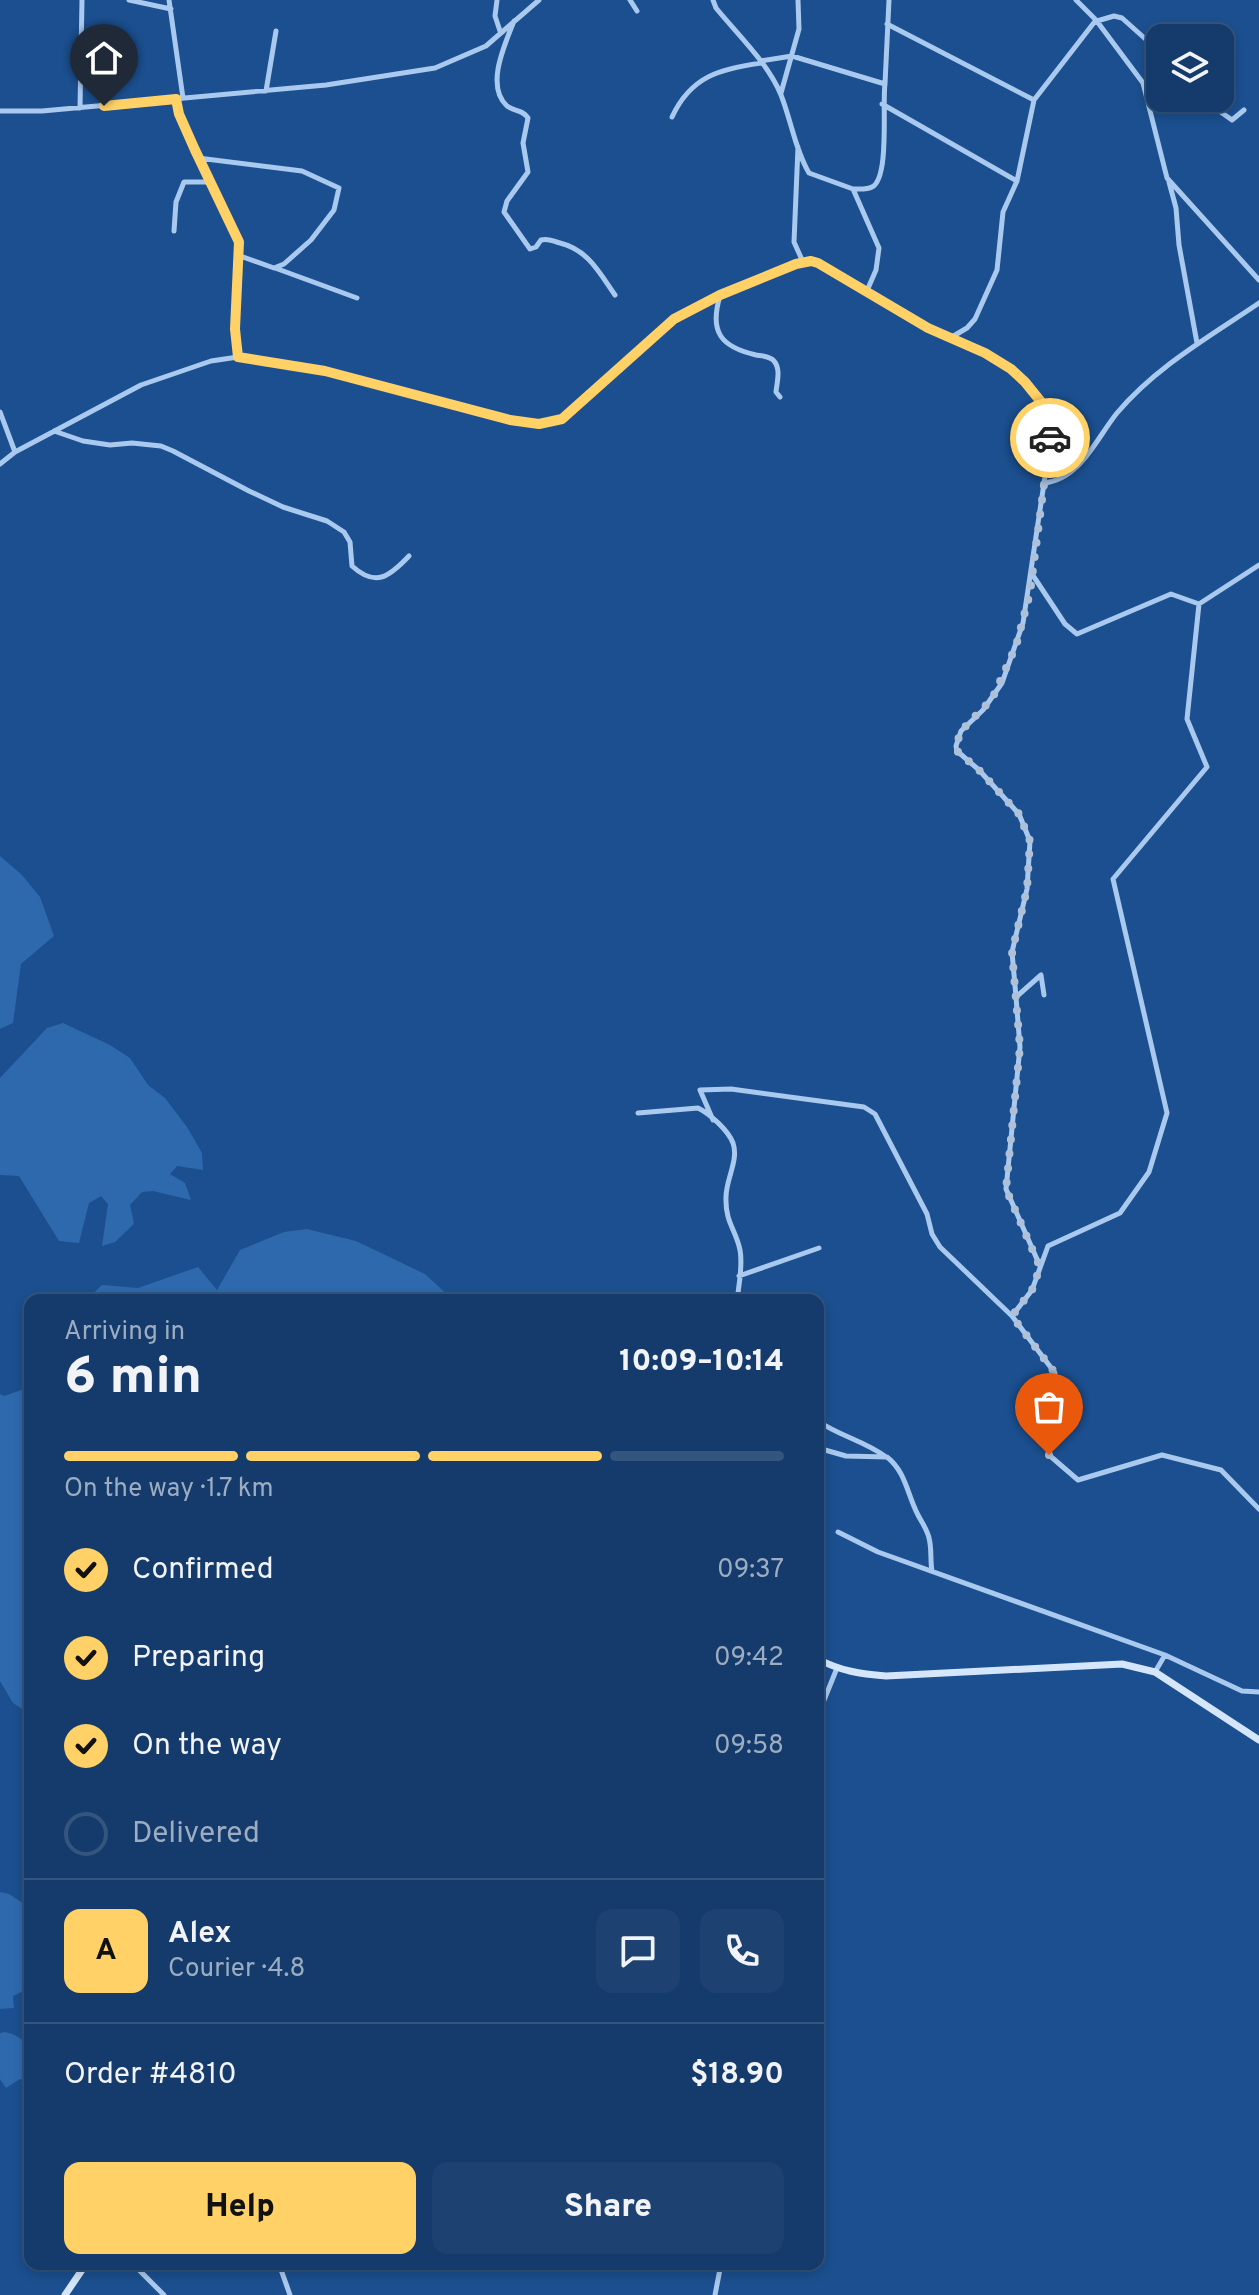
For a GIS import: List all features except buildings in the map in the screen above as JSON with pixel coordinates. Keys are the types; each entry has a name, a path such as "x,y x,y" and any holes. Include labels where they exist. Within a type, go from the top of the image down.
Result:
{"main road":[{"path":"824,1662 859,1674 886,1676 1122,1664 1155,1672 1259,1740"},
{"path":"65,2295 82,2270"}],"street":[{"path":"80,108 82,0"},
{"path":"129,0 171,9"},
{"path":"169,0 179,114 239,242 235,329 238,357"},
{"path":"497,0 495,16 500,31"},
{"path":"0,111 80,108 266,91 435,68 486,46 539,0"},
{"path":"630,0 637,11"},
{"path":"713,0 781,94 809,173 853,189 869,189 877,182 884,145 882,104 889,0"},
{"path":"781,94 799,29 798,0"},
{"path":"1076,0 1097,20 1143,83 1176,208 1179,245 1197,343"},
{"path":"950,338 975,319 997,270 1003,212 1017,181 1034,100 1097,20 1114,16 1122,18 1146,39"},
{"path":"514,20 502,54 497,84 499,95 506,105 523,112 528,118 523,143 528,172 505,204 504,212 530,249 548,238 579,249 615,295"},
{"path":"887,24 1034,100"},
{"path":"266,91 276,31"},
{"path":"672,117 678,104 703,78 727,68 792,56 885,84"},
{"path":"882,104 1017,181"},
{"path":"1221,112 1232,120 1244,110"},
{"path":"798,146 794,242 803,262"},
{"path":"198,158 302,171 338,187 336,205 324,224 291,259 274,268"},
{"path":"1167,178 1259,280"},
{"path":"174,231 176,202 184,182 209,182"},
{"path":"853,189 879,248 876,270 866,293"},
{"path":"240,256 357,298"},
{"path":"0,464 15,452 141,385 211,361 238,357 325,371 510,420 539,424 562,419 674,319 720,295 803,262 818,263 866,293 999,361 1025,382 1042,402 1048,415 1050,441 1023,623 1002,683 992,699 961,731 956,746 957,751 1019,814 1030,841 1027,889 1012,952 1020,1047 1006,1189 1040,1267"},
{"path":"720,295 714,321 718,335 726,343 776,362 776,392 780,397"},
{"path":"1043,483 1058,480 1079,466 1121,409 1170,361 1259,303"},
{"path":"0,412 15,452"},
{"path":"53,431 83,441 110,445 132,443 161,446 283,507 327,521 344,532 350,542 352,566 363,576 375,579 391,574 409,556"},
{"path":"1199,604 1259,565"},
{"path":"1032,574 1065,624 1077,634 1171,594 1199,604"},
{"path":"1012,1316 1032,1290 1048,1246 1120,1213 1149,1172 1167,1113 1113,879 1207,767 1187,719 1199,604"},
{"path":"1016,997 1041,975 1044,995"},
{"path":"713,1120 700,1090 731,1089 864,1107 875,1114 927,1214 932,1234 940,1247 1012,1316 1055,1373 1049,1455 1078,1480 1162,1455 1221,1470 1259,1509"},
{"path":"638,1113 691,1107 704,1111 731,1138 735,1153 728,1177 725,1207 727,1220 741,1251 738,1294"},
{"path":"739,1276 819,1248"},
{"path":"824,1425 864,1442 887,1457 904,1477 916,1513 931,1543 932,1571"},
{"path":"824,1450 846,1456 887,1457"},
{"path":"838,1532 878,1552 1165,1655 1242,1691 1259,1692"},
{"path":"1155,1672 1165,1655"},
{"path":"824,1700 837,1668"},
{"path":"139,2270 164,2295"},
{"path":"281,2270 290,2295"},
{"path":"715,2295 720,2270"}],"shaded area":[{"path":"0,856 22,875 40,897 54,936 21,964 13,1023 0,1029"},
{"path":"63,1023 130,1058 148,1085 165,1098 187,1127 202,1153 203,1170 177,1166 170,1174 185,1183 191,1200 153,1191 142,1192 130,1205 134,1224 115,1242 102,1246 108,1204 101,1196 89,1203 79,1243 59,1241 19,1176 0,1175 0,1078 47,1028"},
{"path":"307,1229 356,1241 425,1274 447,1294 92,1294 102,1285 138,1288 198,1267 217,1290 240,1250 284,1232"},
{"path":"24,1389 24,1710 13,1703 0,1681 0,1394 4,1396"},
{"path":"0,1892 24,1904 24,1991 13,1996 14,2008 0,2009"},
{"path":"0,2033 14,2035 24,2042 24,2080 6,2088 0,2079"}],"way so far":[{"path":"1049,1455 1055,1373 1012,1316 1032,1290 1040,1267 1006,1189 1020,1047 1012,952 1027,889 1030,841 1019,814 957,751 956,746 961,731 983,710 1002,683 1016,646 1030,593 1050,438"}],"route":[{"path":"104,106 176,99 179,114 240,246 235,329 238,357 325,371 510,420 539,424 553,422 570,413 598,384 674,319 720,295 796,264 811,261 928,328 985,353 1011,369 1046,408 1050,438"}]}
